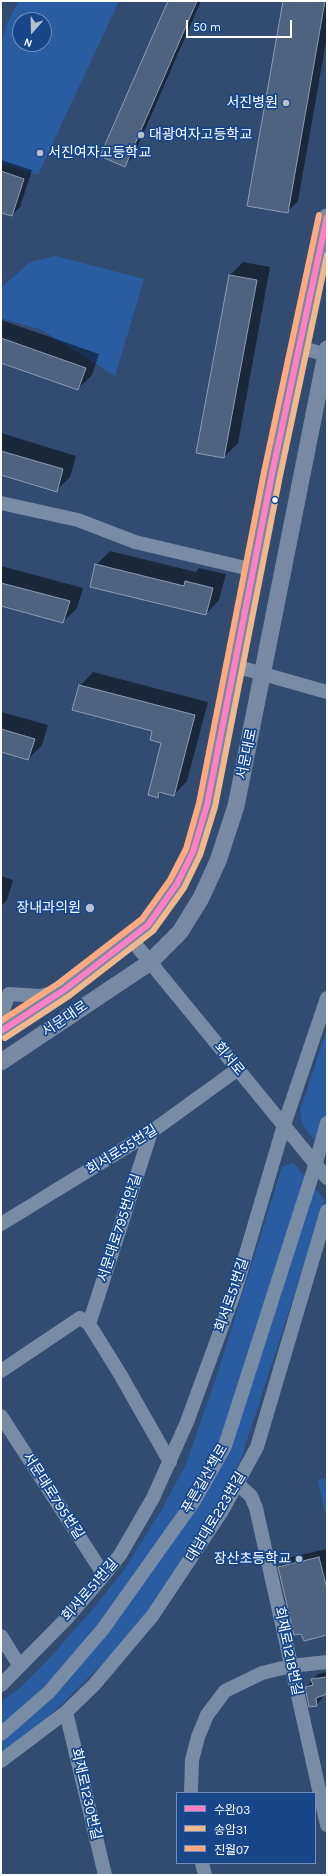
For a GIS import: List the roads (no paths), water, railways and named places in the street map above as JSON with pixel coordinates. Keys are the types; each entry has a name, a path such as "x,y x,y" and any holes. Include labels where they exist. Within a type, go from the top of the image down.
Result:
{"main road":[{"name":"서문대로","path":"1,1031 64,990 132,939 148,925 176,884 193,852 207,805 272,474 327,217"},
{"name":"서문대로","path":"1,1062 149,963 180,932 192,915 218,861 236,806 327,353"}],"street":[{"path":"299,347 327,353"},
{"path":"1,503 78,520 135,542 254,570"},
{"path":"235,666 327,692"},
{"name":"회서로","path":"132,939 149,963 284,1125 315,1166 327,1178"},
{"path":"1,1015 9,994 40,996 64,990"},
{"name":"회서로51번길","path":"1,1685 67,1618 120,1555 143,1518 170,1462 187,1422 234,1291 284,1125 327,998"},
{"name":"회서로55번길","path":"1,1224 151,1132 238,1069"},
{"name":"푸른길산책로","path":"1,1734 50,1692 103,1629 170,1536 206,1482 225,1446 315,1166 327,1123"},
{"name":"서문대로795번안길","path":"89,1324 151,1132"},
{"name":"대남대로223번길","path":"1,1761 66,1712 94,1686 153,1615 222,1511 257,1447 327,1211"},
{"path":"1,1371 80,1318 89,1324 120,1374 170,1462"},
{"name":"서문대로795번길","path":"1,1416 104,1575"},
{"name":"회재로1218번길","path":"238,1484 251,1496 256,1508 327,1825"},
{"path":"1,1636 20,1666"},
{"path":"191,1792 192,1760 198,1737 207,1714 220,1695 251,1677 291,1666 327,1662"},
{"name":"회재로1230번길","path":"66,1712 105,1875"},
{"path":"202,1864 205,1875"}],"place":[{"name":"서진병원","path":"286,103"},
{"name":"대광여자고등학교","path":"141,135"},
{"name":"서진여자고등학교","path":"40,153"},
{"name":"장내과의원","path":"90,908"},
{"name":"장산초등학교","path":"299,1559"}]}
